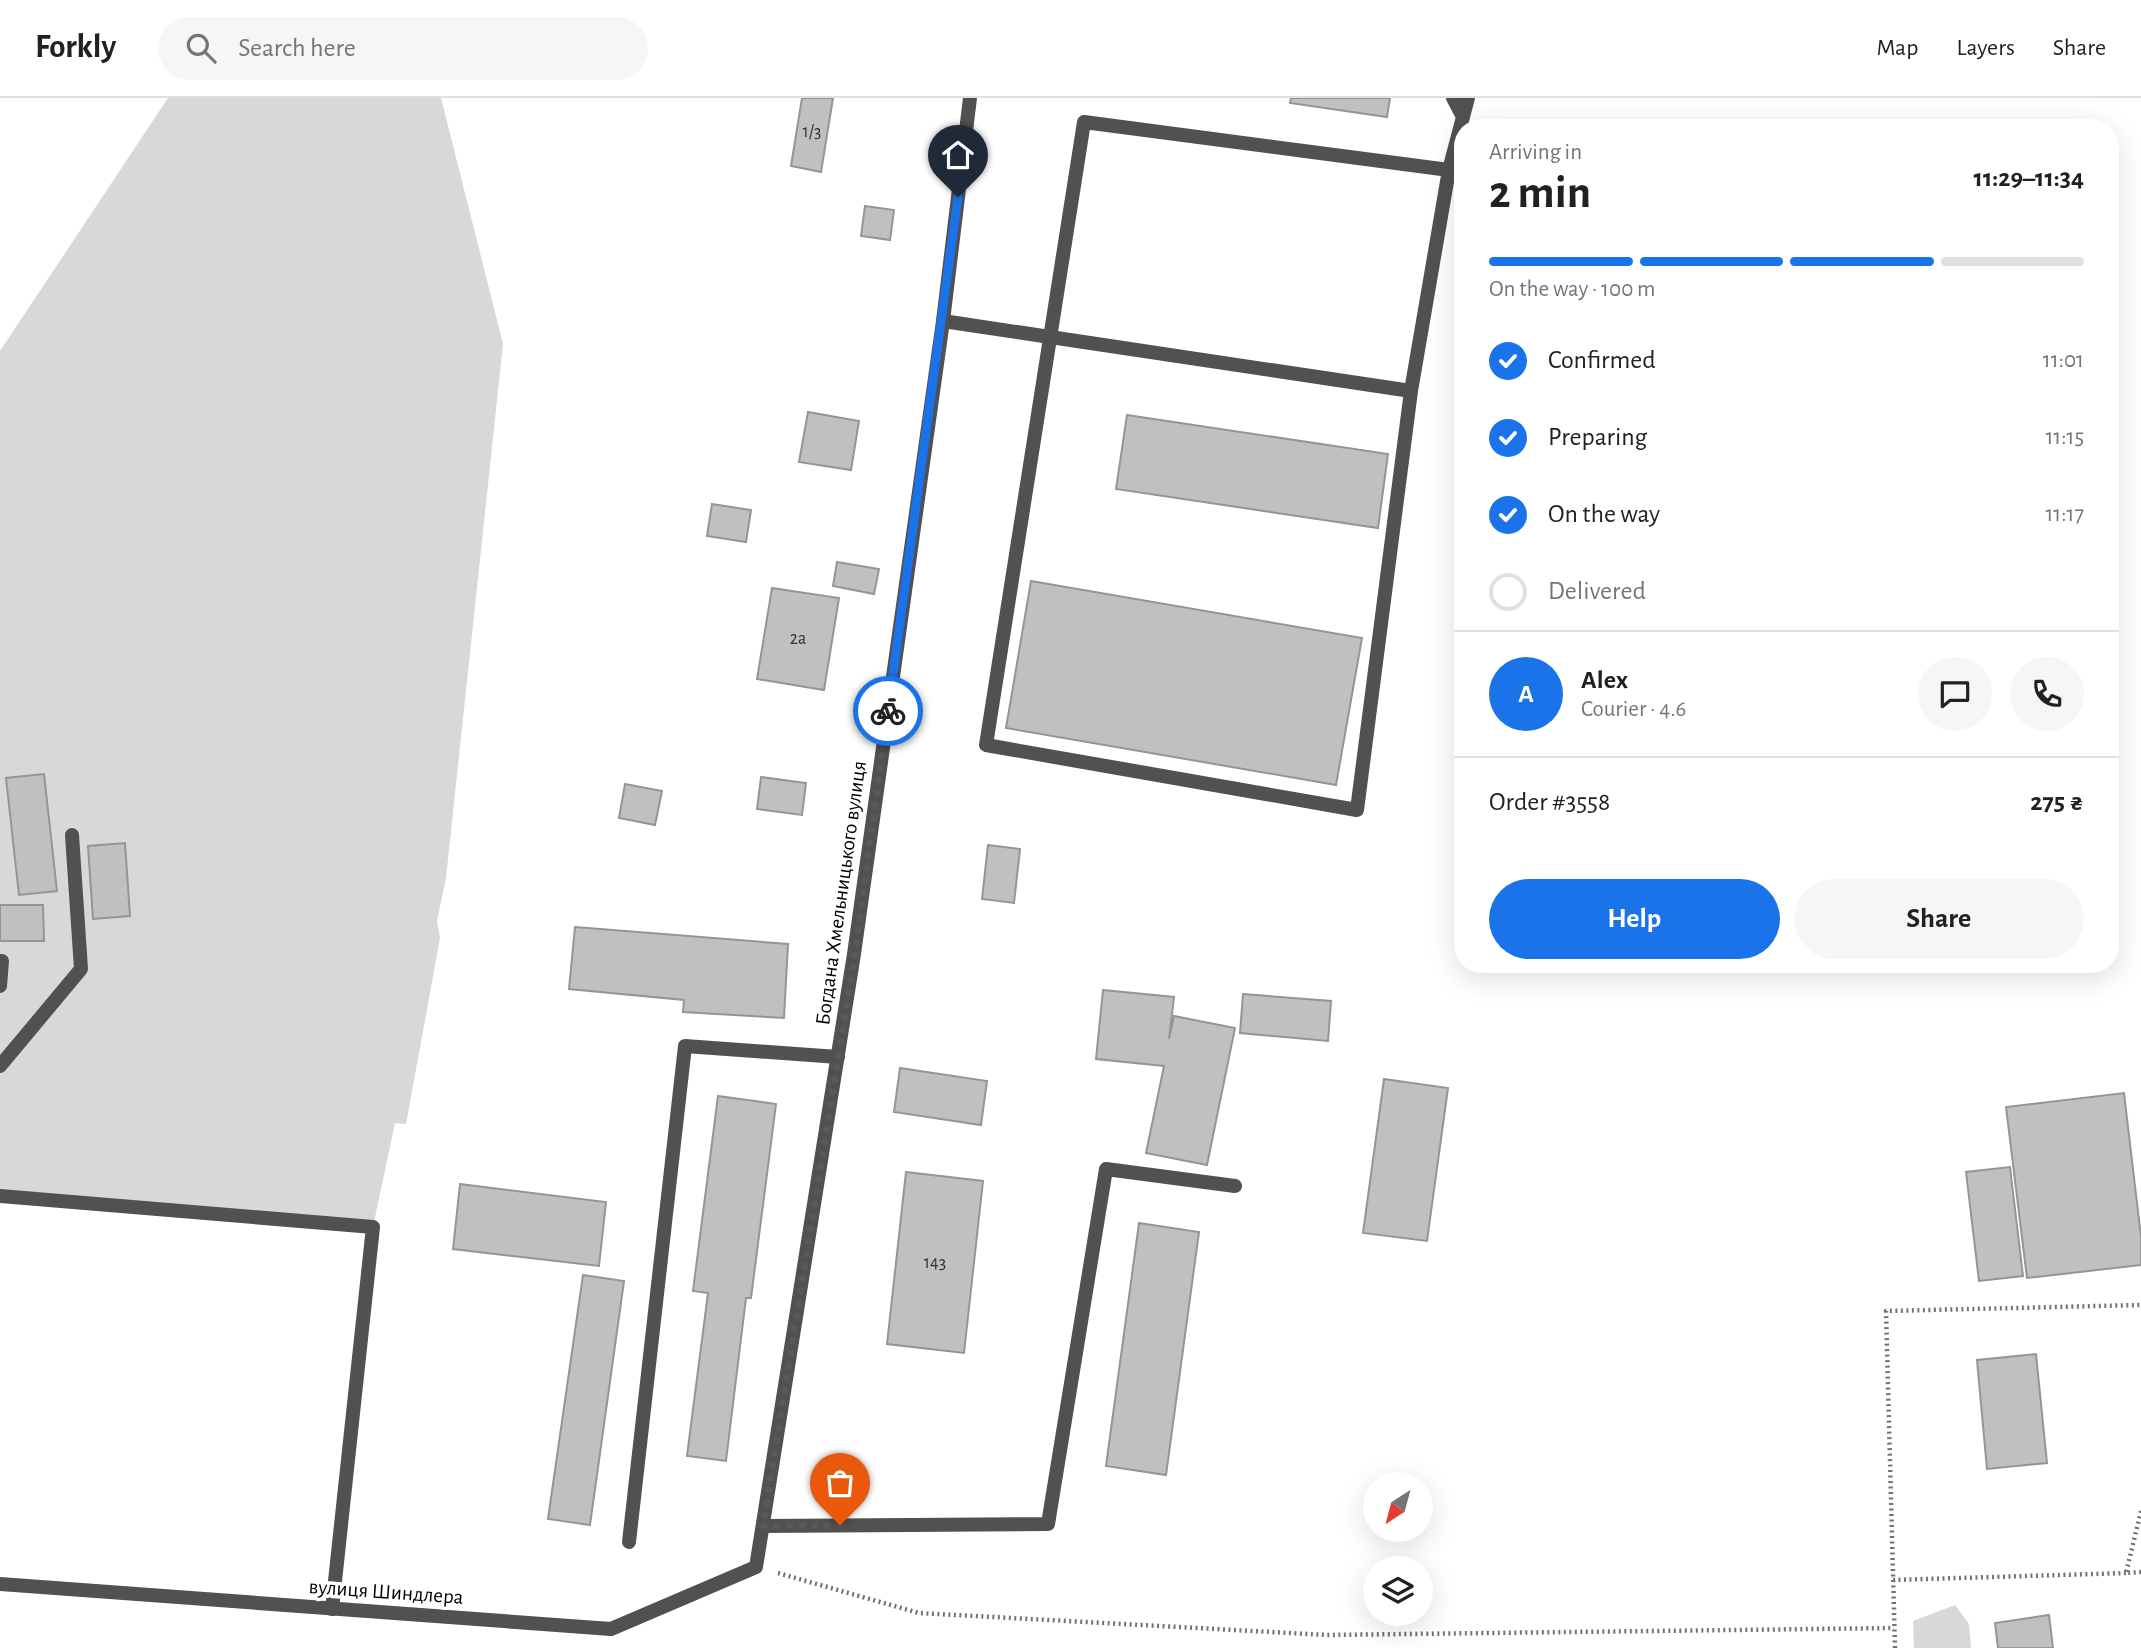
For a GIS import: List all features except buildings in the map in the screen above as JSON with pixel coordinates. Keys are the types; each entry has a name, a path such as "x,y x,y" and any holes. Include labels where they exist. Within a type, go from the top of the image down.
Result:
{"street":[{"name":"Богдана Хмельницького вулиця","path":"756,1567 838,1057 943,321 970,98"},
{"path":"1453,98 1463,117"},
{"path":"1463,117 1468,98"},
{"path":"1449,170 1084,122 986,745 1357,810 1411,391 1454,151"},
{"path":"943,321 1411,391"},
{"path":"0,1066 81,970 72,835"},
{"path":"0,961 0,986"},
{"path":"629,1542 685,1046 838,1057"},
{"path":"763,1526 1048,1524 1105,1169 1235,1186"},
{"path":"0,1196 373,1227 332,1609"},
{"name":"вулиця Шиндлера","path":"0,1584 611,1629 756,1567"}],"path":[{"path":"1895,1648 1886,1311 2141,1306"},
{"path":"2126,1573 2141,1511"},
{"path":"756,1567 919,1613 1300,1634 1894,1628"},
{"path":"1893,1580 2141,1572"}],"shaded area":[{"path":"168,98 441,98 503,344 446,878 437,921 440,938 406,1124 395,1123 373,1227 0,1196 0,351"},
{"path":"1955,1605 1969,1624 1971,1648 1914,1648 1913,1621"}],"way so far":[{"path":"840,1525 763,1526 855,954 888,711"}],"route":[{"path":"888,711 958,197"}]}
